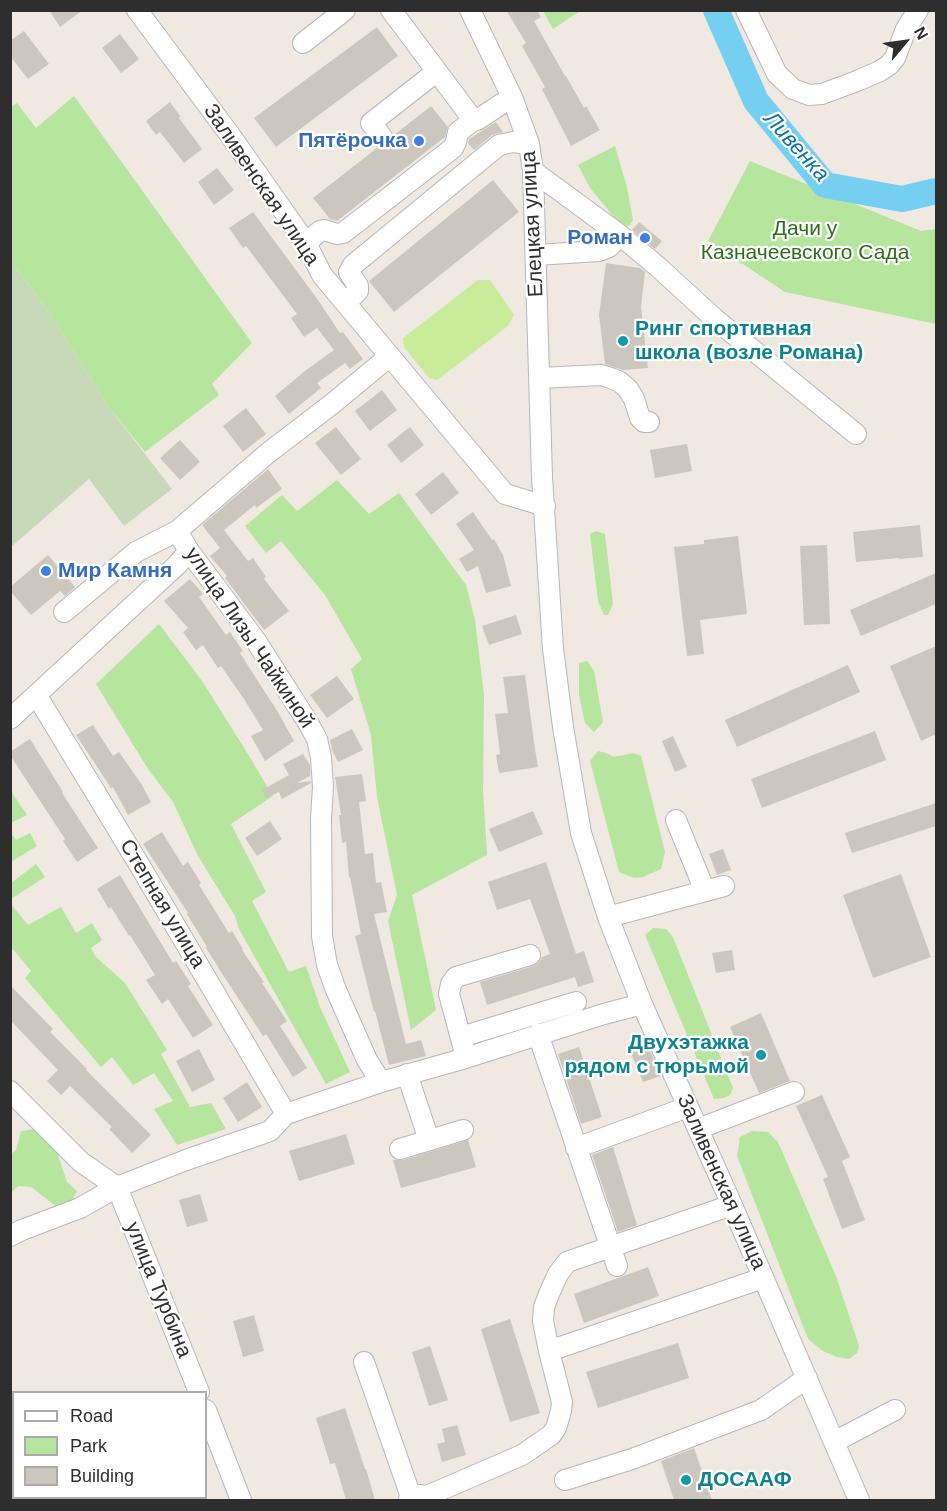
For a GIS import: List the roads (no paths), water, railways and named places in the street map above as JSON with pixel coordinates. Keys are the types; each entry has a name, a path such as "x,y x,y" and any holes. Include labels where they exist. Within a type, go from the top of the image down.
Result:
{"street":[{"name":"Заливенская улица","path":"136,10 230,135 306,243 322,275 505,494 545,506 553,649 562,727 581,833 608,917 642,1004 732,1204 859,1500"},
{"path":"303,43 345,10"},
{"path":"391,10 474,120"},
{"name":"Елецкая улица","path":"470,10 512,98 529,144 533,171 542,477 545,506"},
{"path":"746,10 777,74 792,89 809,95 822,94 857,81 880,72 889,65 895,58 906,29 918,10"},
{"path":"382,137 371,123 436,72"},
{"path":"306,243 320,231 343,233 453,148 458,132 512,98"},
{"path":"346,303 358,291 358,286 349,272 353,265 499,145 513,142 529,144"},
{"path":"533,171 616,232 715,319 856,434"},
{"path":"536,255 599,251 612,244 616,232"},
{"name":"улица Лизы Чайкиной","path":"381,1082 367,1060 327,964 322,936 323,788 321,757 317,740 256,641 189,551 177,531 268,453 390,356"},
{"path":"540,378 601,375 611,378 628,389 640,417 644,422 649,422"},
{"path":"64,612 136,552 177,531"},
{"path":"10,719 177,565 189,551"},
{"name":"Степная улица","path":"37,696 286,1114"},
{"path":"608,917 714,889 676,820"},
{"path":"466,1057 449,994 453,980 456,977 530,955"},
{"path":"460,1037 576,1002"},
{"path":"10,1236 80,1208 117,1187 270,1131 286,1114 381,1082 642,1004"},
{"path":"538,1034 617,1266"},
{"path":"407,1074 429,1140"},
{"path":"10,1091 81,1162 117,1187"},
{"path":"698,1128 794,1092"},
{"path":"576,1148 688,1107"},
{"path":"400,1149 463,1130"},
{"name":"улица Турбина","path":"117,1187 199,1391"},
{"path":"364,1362 416,1498 522,1455 551,1435 559,1420 562,1402 543,1321 544,1307 561,1268 567,1262 732,1204"},
{"path":"549,1351 763,1278"},
{"path":"565,1480 632,1459 761,1410 807,1378"},
{"path":"834,1442 895,1410"},
{"path":"207,1413 241,1500"}],"waterway":[{"name":"Ливенка","path":"716,10 756,101 825,185 902,199 936,191"}],"place":[{"name":"Пятёрочка","path":"419,141"},
{"name":"Роман","path":"645,238"},
{"name":"Ринг спортивная школа (возле Романа)","path":"623,341"},
{"name":"Мир Камня","path":"46,571"},
{"name":"Двухэтажка рядом с тюрьмой","path":"761,1055"},
{"name":"ДОСААФ","path":"686,1480"}],"park label":[{"name":"Дачи у Казначеевского Сада","path":"805,241"}]}
